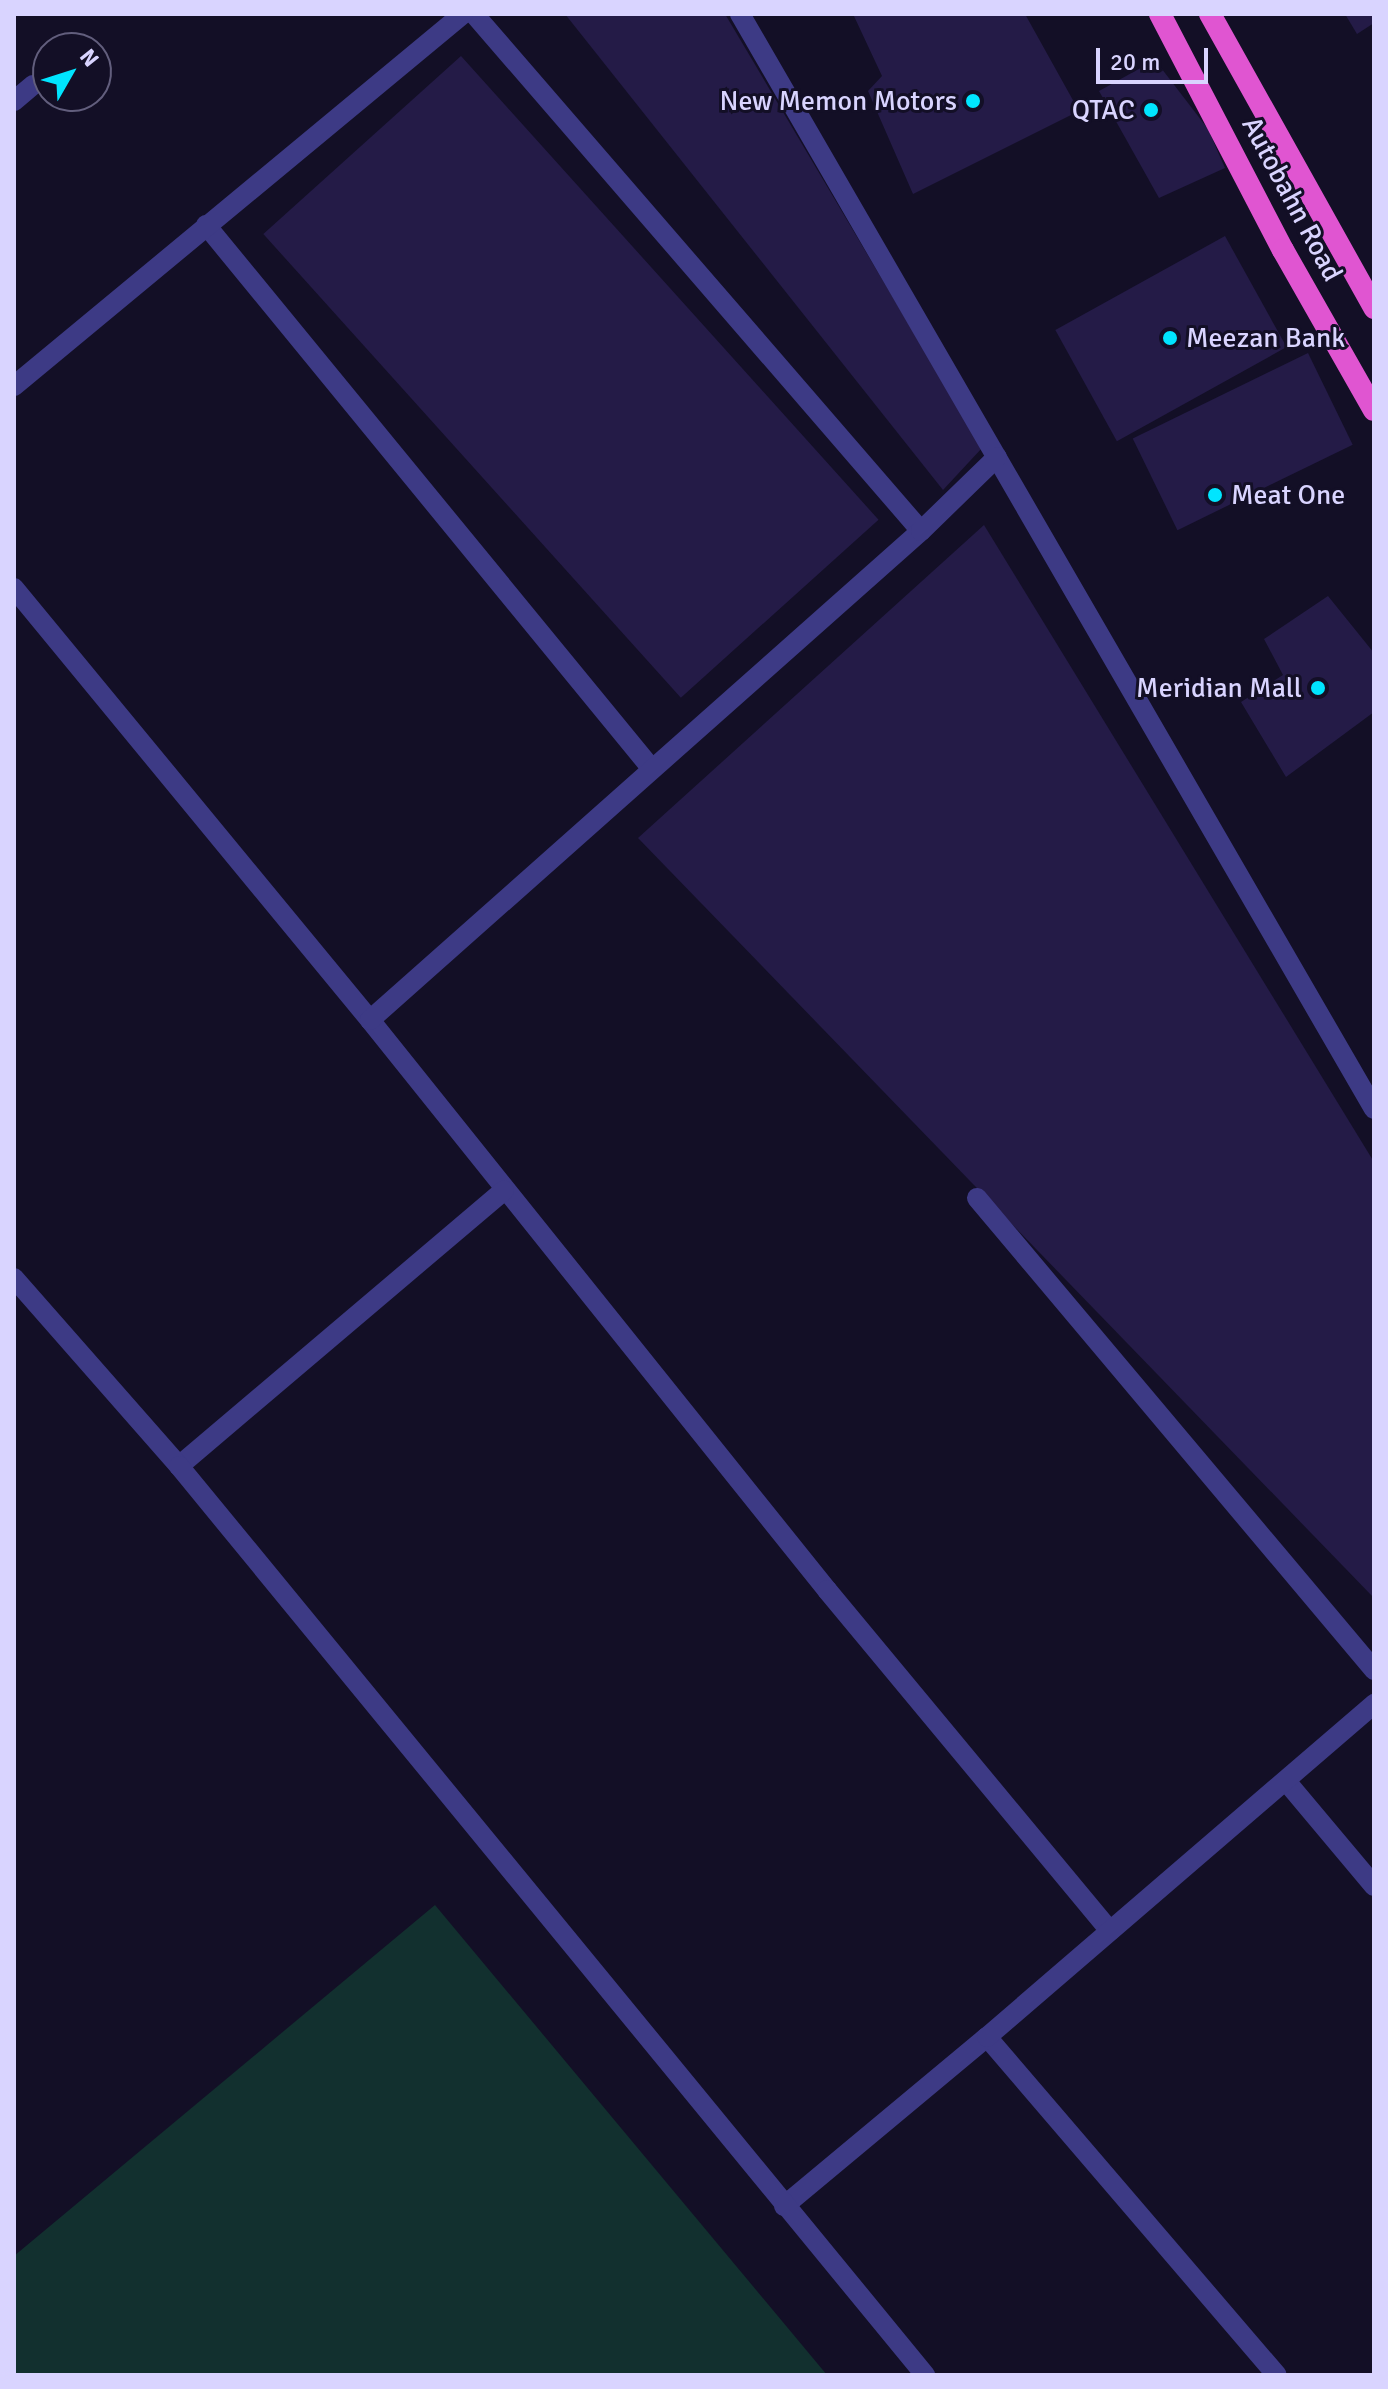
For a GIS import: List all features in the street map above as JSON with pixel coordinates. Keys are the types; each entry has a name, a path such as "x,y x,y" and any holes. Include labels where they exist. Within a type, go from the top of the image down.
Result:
{"highway":[{"name":"Autobahn Road","path":"1160,14 1283,250 1374,410"},
{"name":"Autobahn Road","path":"1210,14 1374,308"}],"street":[{"path":"14,386 463,14"},
{"path":"474,14 921,531"},
{"path":"740,14 1374,1109"},
{"path":"14,101 32,86"},
{"path":"206,225 651,768"},
{"path":"370,1020 921,531 997,457"},
{"path":"14,588 370,1020 827,1590 1110,1931"},
{"path":"179,1466 504,1190"},
{"path":"977,1198 1374,1670"},
{"path":"14,1278 179,1466 925,2375"},
{"path":"784,2206 987,2037 1374,1704"},
{"path":"1286,1781 1374,1886"},
{"path":"987,2037 1277,2375"}],"green space":[{"path":"435,1905 827,2375 14,2375 14,2256"}],"building":[{"path":"565,14 725,14 982,448 943,490"},
{"name":"New Memon Motors","path":"853,14 1025,14 1079,111 913,194 868,91 882,76"},
{"path":"1345,14 1374,14 1374,23 1357,34"},
{"path":"461,56 879,520 681,698 263,234"},
{"name":"QTAC","path":"1155,60 1208,129 1225,168 1159,198 1099,91"},
{"name":"Meezan Bank","path":"1225,236 1287,347 1117,441 1055,330"},
{"name":"Meat One","path":"1308,353 1353,445 1177,530 1133,438"},
{"path":"984,525 1374,1162 1374,1598 638,838"},
{"name":"Meridian Mall","path":"1328,596 1374,653 1374,712 1286,777 1241,702 1283,675 1264,639"}],"place":[{"name":"New Memon Motors","path":"973,101"},
{"name":"QTAC","path":"1151,110"},
{"name":"Meezan Bank","path":"1170,338"},
{"name":"Meat One","path":"1215,495"},
{"name":"Meridian Mall","path":"1318,688"}]}
